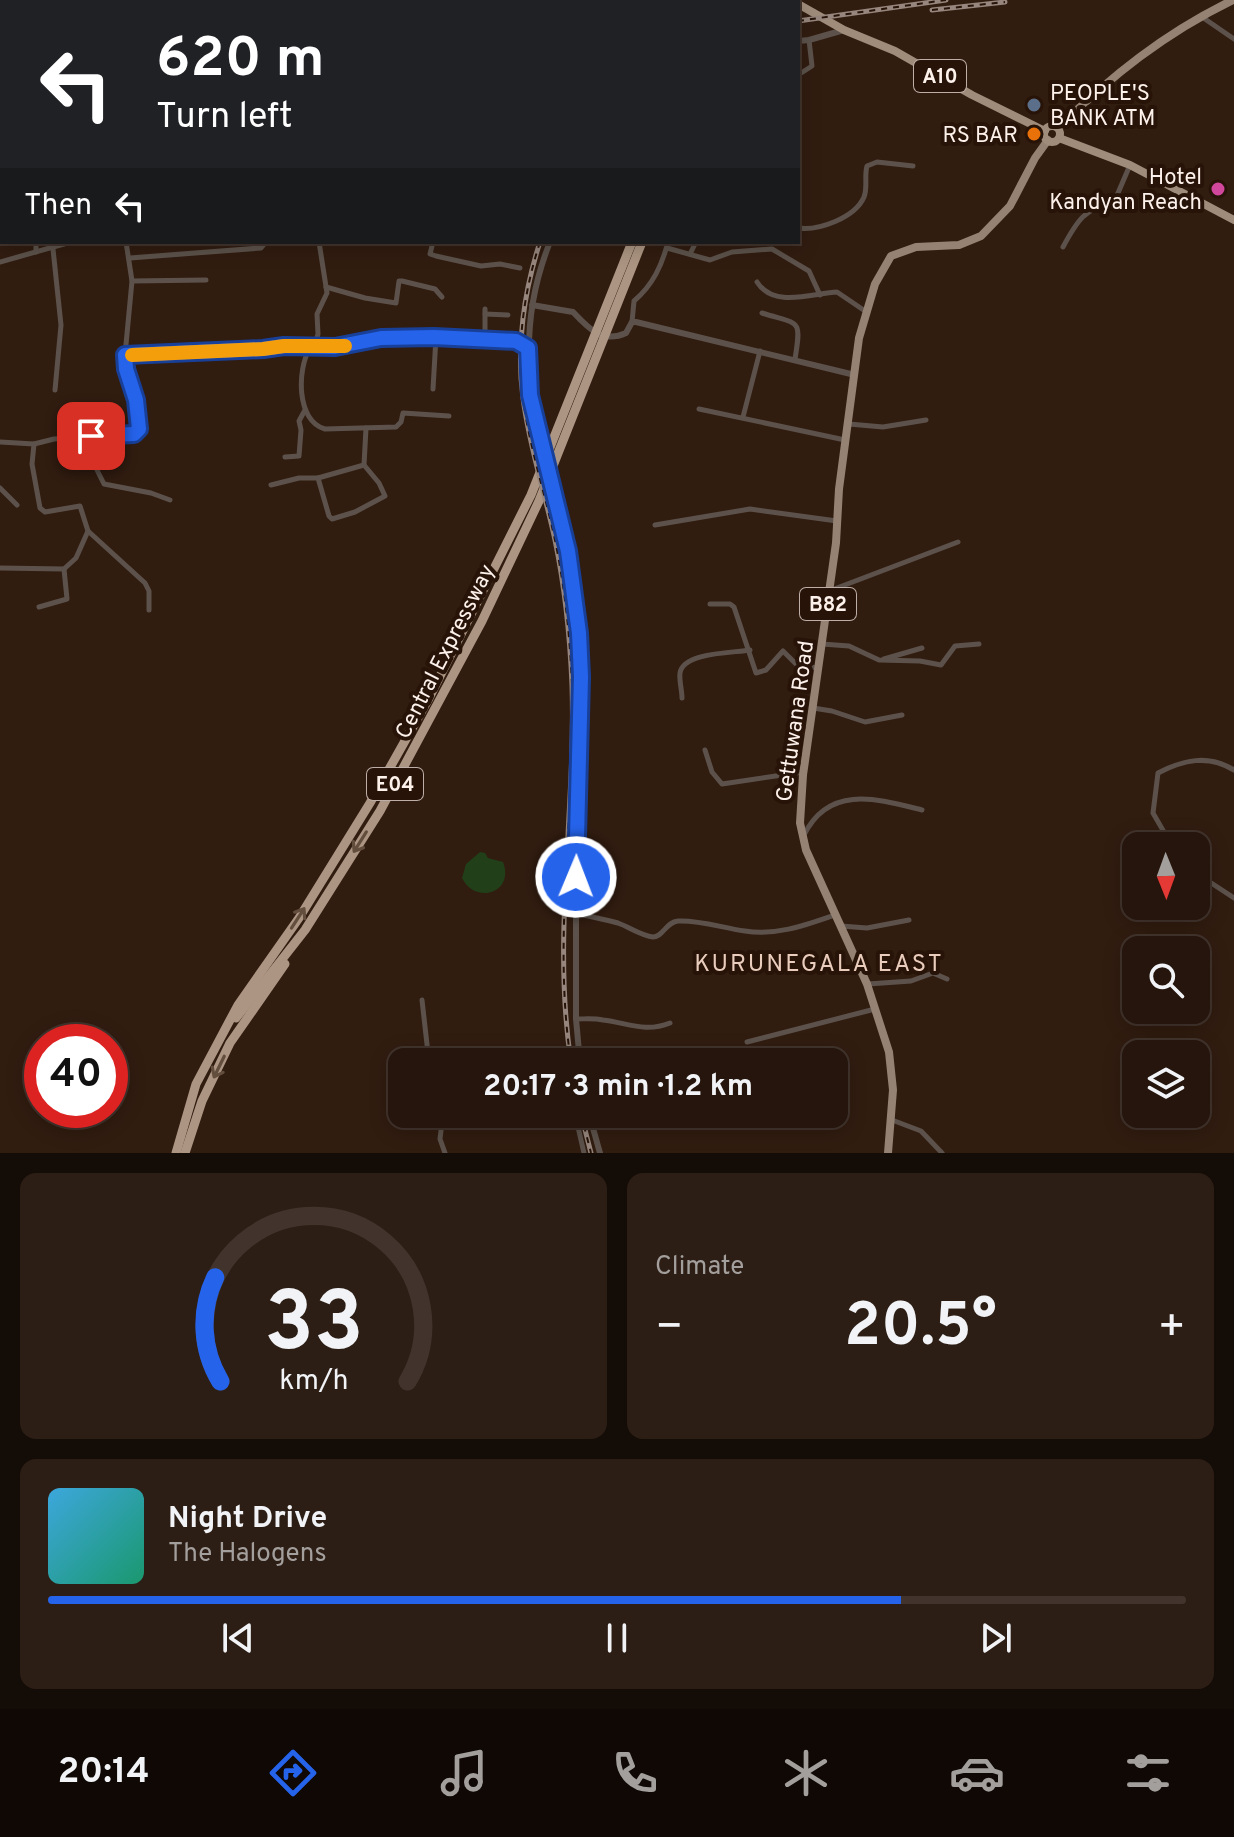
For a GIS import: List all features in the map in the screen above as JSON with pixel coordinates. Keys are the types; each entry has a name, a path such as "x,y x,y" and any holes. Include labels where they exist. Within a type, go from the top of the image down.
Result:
{"highway":[{"name":"A10","path":"800,5 844,30 895,51 1046,136"},
{"path":"1058,133 1053,142 1046,136 1051,126 1058,133 1130,165 1234,220"},
{"name":"Central Expressway","path":"217,1043 305,930 380,811 482,621 539,501 631,244"},
{"name":"Central Expressway","path":"217,1043 238,1005 299,918 370,803 428,700 531,495 641,244"},
{"path":"185,1153 202,1101 230,1043 301,942 305,930"},
{"path":"176,1153 196,1084 217,1043"}],"main road":[{"path":"1058,133 1121,69 1199,16 1233,0"},
{"name":"Gettuwana Road","path":"888,1153 892,1120 891,1057 867,984 802,839 800,812 855,375 865,311 880,273 895,254 916,247 964,244 981,236 1010,206 1046,136"}],"street":[{"path":"1199,16 1234,39"},
{"path":"800,41 844,30"},
{"path":"800,74 812,66 809,40"},
{"path":"800,228 835,222 860,203 865,194 867,166 877,162 913,166"},
{"path":"1063,247 1074,227 1089,210 1115,200 1130,165"},
{"path":"36,244 36,252"},
{"path":"0,262 66,244"},
{"path":"0,442 34,444 54,439 134,434 139,429 136,400 125,355 132,281 126,244"},
{"path":"130,258 223,253 261,248 264,244"},
{"path":"285,457 299,456 299,421 305,409 303,364 318,334 317,314 325,298 319,244"},
{"path":"432,244 430,254 436,256 481,266 500,264 520,268"},
{"path":"549,244 532,305 528,373 533,409 568,551 579,633 578,1048"},
{"path":"690,254 695,244"},
{"path":"532,305 573,312 587,330 611,337 626,333 632,322 634,301 645,292 657,274 667,245 710,260 765,245 809,271 820,295"},
{"path":"53,249 61,325 55,390"},
{"path":"132,281 206,280"},
{"path":"326,287 396,303 399,281 402,281 435,289 442,297"},
{"path":"757,282 761,288 782,297 801,299 837,292 865,311"},
{"path":"485,340 485,312 508,315"},
{"path":"762,313 796,325 799,335 795,359"},
{"path":"632,322 855,375"},
{"path":"125,355 284,346 335,347 381,338 436,337 516,341 528,348"},
{"path":"433,389 436,337"},
{"path":"743,417 760,351"},
{"path":"305,409 318,427 325,429 396,427 403,413 449,416"},
{"path":"699,409 846,440"},
{"path":"849,424 883,427 926,420"},
{"path":"318,478 332,519 385,496 364,465 366,428"},
{"path":"91,436 97,470 104,484 170,500"},
{"path":"34,444 32,464 40,508 45,512 75,504 80,506 88,531 145,583 149,591 149,610"},
{"path":"271,485 299,478 318,478 364,465"},
{"path":"0,488 17,505"},
{"path":"655,525 750,509 838,522"},
{"path":"0,568 64,569 76,558 88,531"},
{"path":"829,591 958,542"},
{"path":"39,607 67,599 64,569"},
{"path":"710,604 730,604 734,607 756,673 766,670 783,651 797,665 819,668"},
{"path":"822,644 849,646 883,660 941,665 955,646 979,644"},
{"path":"883,660 922,648"},
{"path":"682,698 680,673 685,664 701,656 750,650"},
{"path":"813,708 859,721 902,715"},
{"path":"705,750 712,772 722,784 803,772"},
{"path":"1164,832 1153,813 1158,773 1180,761 1202,759 1234,770"},
{"path":"802,839 819,813 854,799 875,798 922,810"},
{"path":"1210,882 1234,898"},
{"path":"576,913 618,923 652,937 660,935 668,925 677,921 706,922 747,932 765,932 787,930 836,915"},
{"path":"841,926 879,927 909,920"},
{"path":"867,984 911,981 933,973 947,979"},
{"path":"422,1000 427,1048"},
{"path":"747,1042 876,1009"},
{"path":"576,1019 601,1019 638,1028 660,1027 670,1023"},
{"path":"892,1120 921,1131 942,1153"},
{"path":"441,1128 440,1139 445,1153"},
{"path":"578,1128 584,1153"},
{"path":"593,1128 600,1153"}],"green space":[{"path":"480,852 503,862 503,881 492,892 476,891 462,878 466,864"}],"railway":[{"path":"800,21 946,0"},
{"path":"932,10 1005,2"},
{"path":"539,244 523,319 520,359 529,434 559,558 570,649 571,779 564,921 570,1048"},
{"path":"585,1128 591,1153"}],"slow traffic":[{"path":"132,355 284,346 345,346"}],"place":[{"name":"PEOPLE'S BANK ATM","path":"1034,105"},
{"name":"RS BAR","path":"1034,134"},
{"name":"Hotel Kandyan Reach","path":"1218,189"}],"district":[{"name":"KURUNEGALA EAST","path":"819,963"}],"route":[{"path":"91,436 134,434 139,429 136,400 125,355 284,346 335,347 381,338 434,337 516,341 528,348 530,395 568,551 579,633 581,677 576,877"}]}
